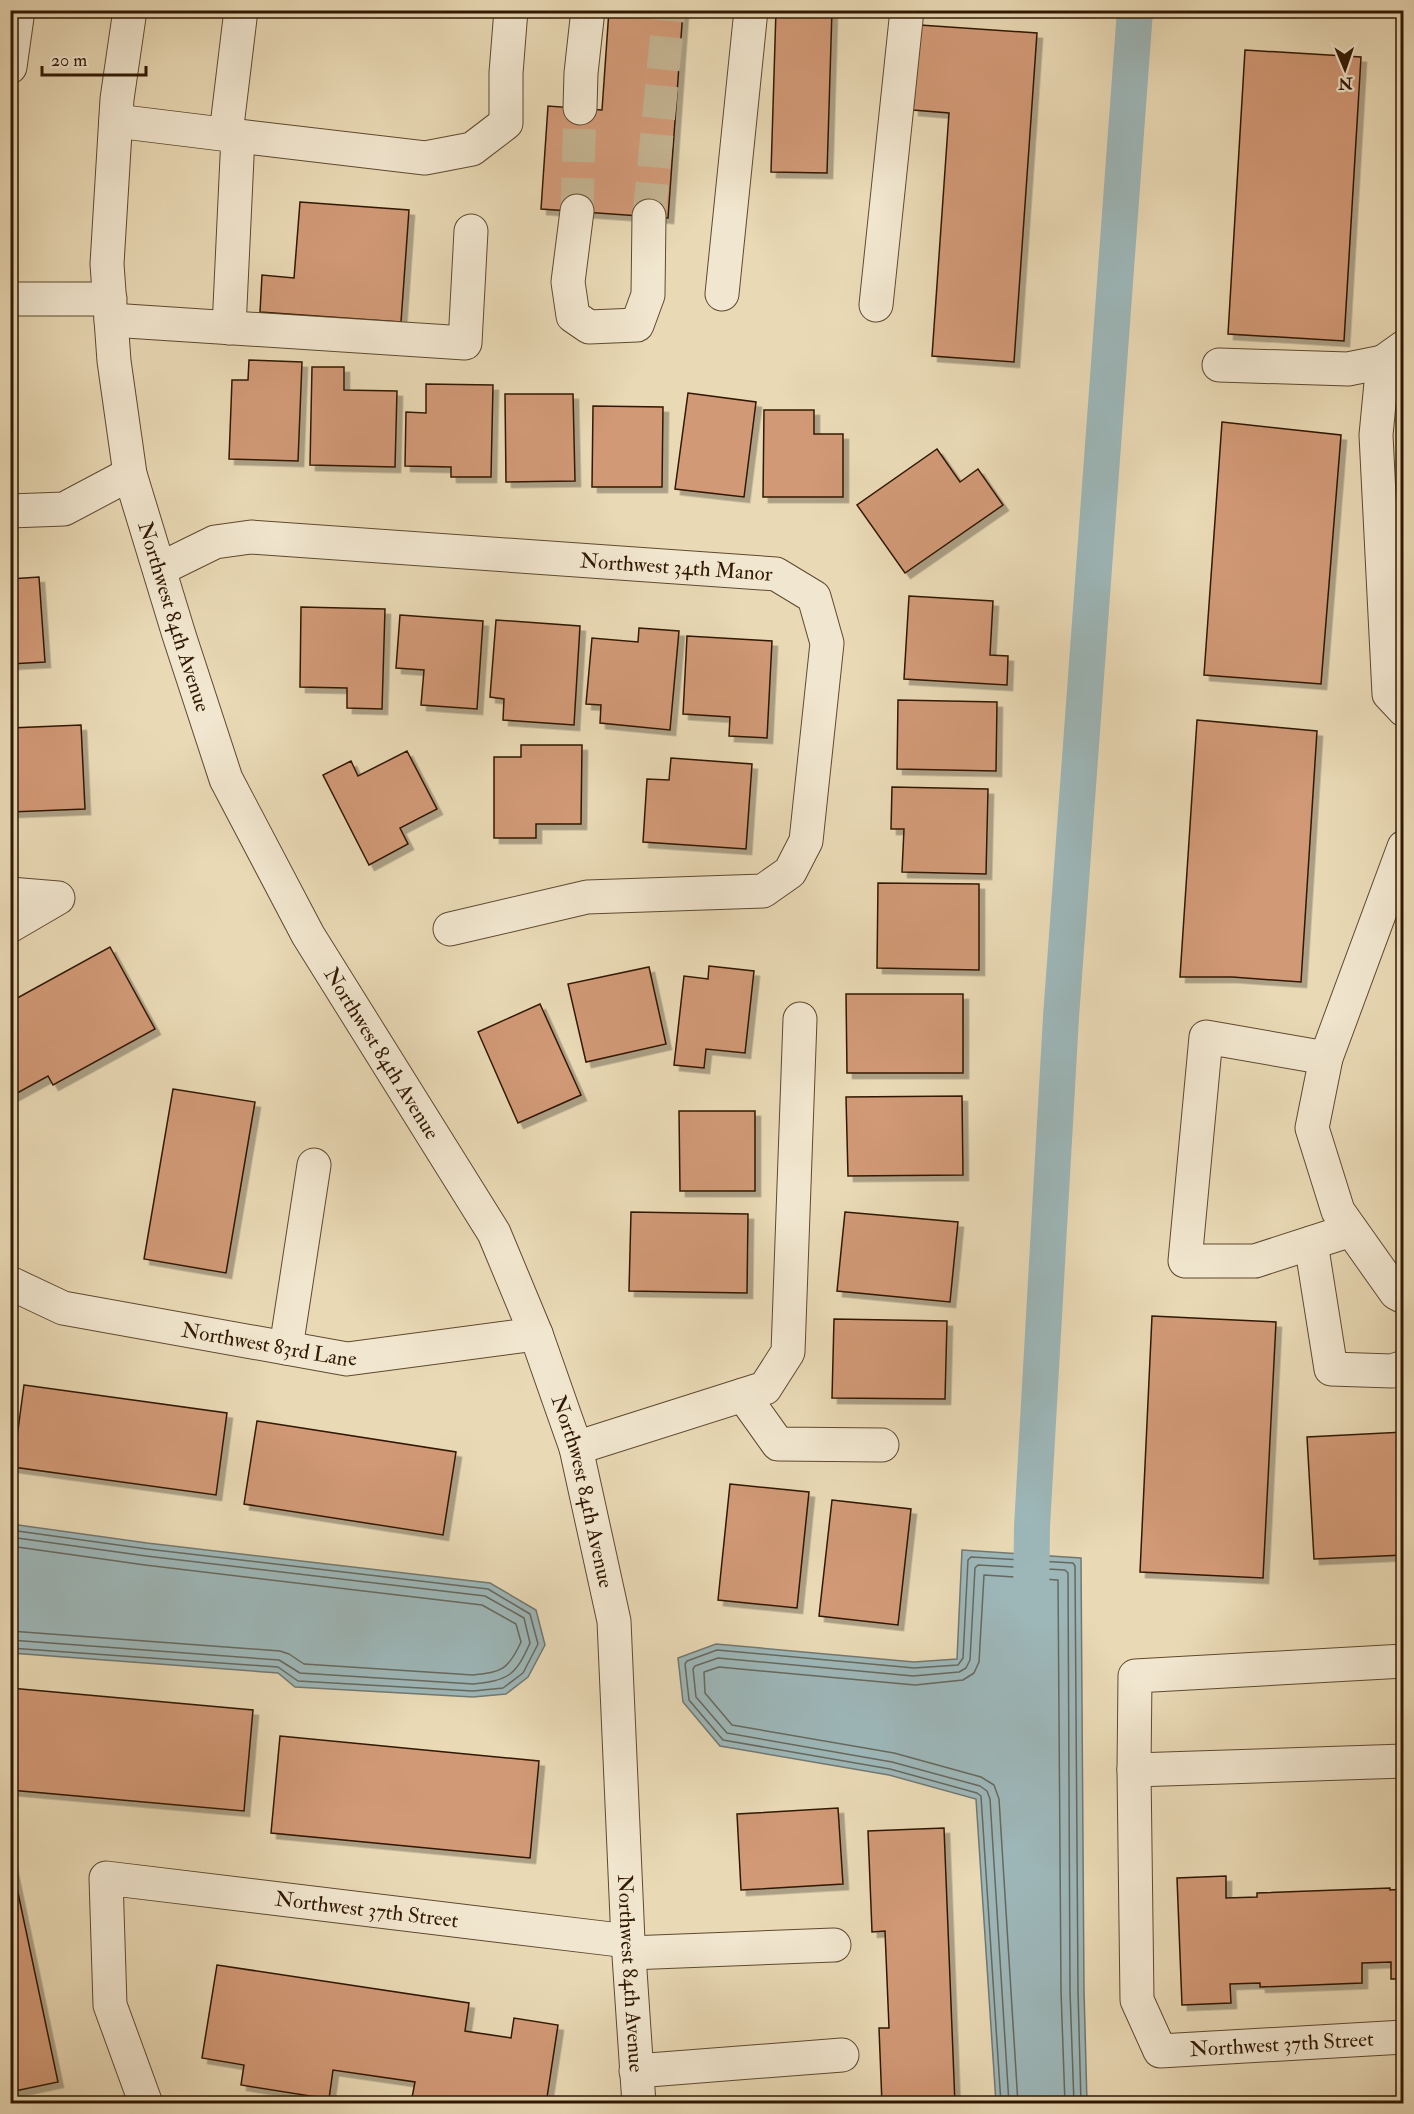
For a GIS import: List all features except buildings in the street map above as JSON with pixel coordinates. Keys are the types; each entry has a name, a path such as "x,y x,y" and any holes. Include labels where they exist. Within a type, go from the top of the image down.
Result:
{"street":[{"name":"Northwest 84th Avenue","path":"130,10 116,121 107,264 114,361 130,474 226,779 308,935 494,1233 536,1334 576,1448 614,1621 628,1947 639,2103"},
{"path":"229,328 232,135 241,10"},
{"path":"116,121 424,158 472,149 506,123 506,73 511,10"},
{"path":"580,108 588,10"},
{"path":"722,294 751,10"},
{"path":"876,305 907,10"},
{"path":"10,67 15,16"},
{"path":"577,211 568,282 573,316 589,327 637,325 648,295 649,216"},
{"path":"10,299 111,310 229,328 465,343 471,231"},
{"path":"1219,365 1348,369 1397,357 1376,435 1396,643 1389,694 1404,711"},
{"path":"10,511 64,509 130,474"},
{"name":"Northwest 34th Manor","path":"160,569 215,542 251,537 776,574 814,597 827,643 806,841 790,872 763,891 587,897 450,929"},
{"path":"1404,847 1326,1058 1312,1128 1338,1210 1396,1293 1404,1297"},
{"path":"10,894 58,898 10,926"},
{"path":"576,1448 765,1388 788,1352 800,1019"},
{"path":"1326,1058 1206,1036 1185,1261 1254,1261 1351,1230"},
{"path":"286,1348 314,1165"},
{"path":"1311,1243 1330,1369 1392,1371 1404,1367"},
{"name":"Northwest 83rd Lane","path":"10,1283 63,1308 347,1359 536,1334"},
{"path":"743,1395 778,1444 882,1445"},
{"path":"1404,1661 1135,1676 1134,1770 1404,1761"},
{"name":"Northwest 37th Street","path":"1134,1770 1137,2000 1160,2051 1404,2037"},
{"name":"Northwest 37th Street","path":"146,2103 110,2005 106,1878 628,1947 834,1945"},
{"path":"636,2071 842,2055"}],"water":[{"path":"11,1524 147,1543 490,1583 536,1610 545,1645 528,1677 506,1694 473,1697 295,1687 278,1673 11,1653"},
{"path":"962,1550 1081,1558 1087,2103 996,2103 976,1799 889,1775 720,1746 683,1702 678,1658 716,1644 914,1662 957,1659"}],"waterway":[{"path":"1031,1602 1032,1527 1061,1017 1135,10"}],"tunnel":[{"path":"649,216 669,10"},
{"path":"577,211 580,108"}]}
